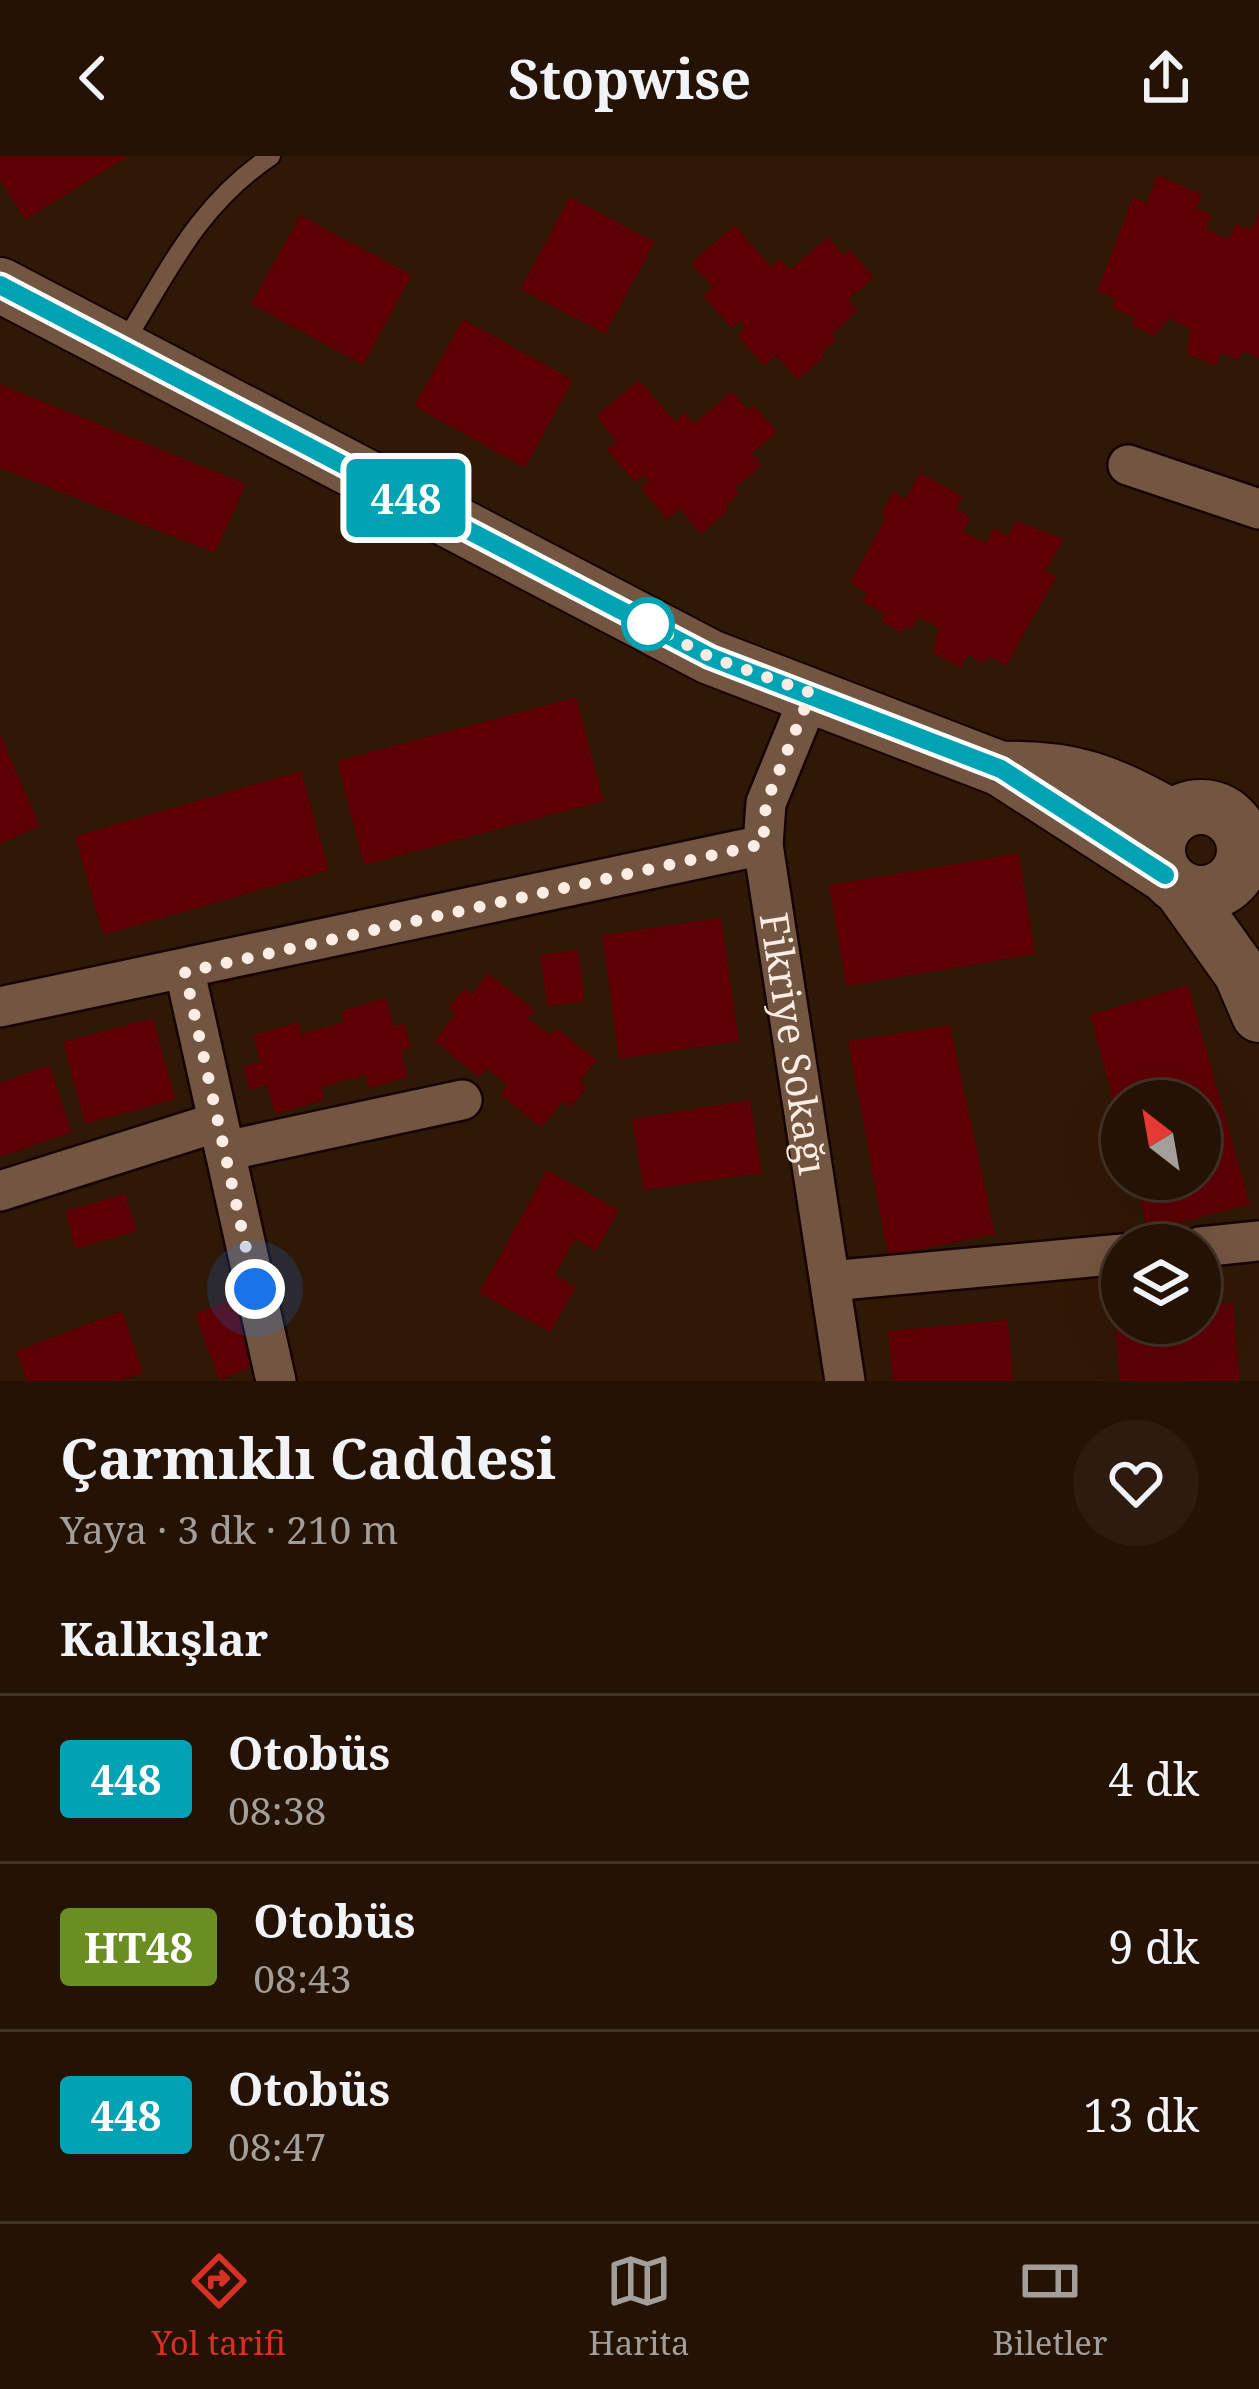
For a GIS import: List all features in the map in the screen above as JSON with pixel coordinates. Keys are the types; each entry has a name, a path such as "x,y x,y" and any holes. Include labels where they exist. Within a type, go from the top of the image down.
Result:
{"main road":[{"path":"0,285 710,657 1001,769 1173,882 1201,894 1222,889 1238,875 1248,836 1212,807 1191,808 1172,817 1160,835 1157,855 1173,882 1241,973 1259,1016"},
{"path":"1001,769 1051,768 1107,780 1172,817"}],"street":[{"path":"1128,464 1259,509"},
{"name":"Fikriye Sokağı","path":"811,693 766,803 763,844 845,1381"},
{"path":"0,1007 185,972 763,844"},
{"path":"185,972 276,1381"},
{"path":"0,1191 221,1136 462,1100"},
{"path":"1221,1244 1259,1241"},
{"path":"826,1262 1101,1255"}],"lane":[{"path":"121,348 205,210 231,183 271,156"}],"building":[{"path":"0,156 129,156 25,220 0,179"},
{"path":"1158,175 1202,195 1196,208 1212,215 1206,229 1229,239 1236,224 1251,230 1259,212 1259,358 1243,351 1238,360 1222,353 1216,366 1187,354 1190,329 1169,319 1154,336 1132,326 1135,318 1112,308 1115,299 1097,291 1133,197 1146,203"},
{"path":"570,197 655,242 605,334 520,289"},
{"path":"300,215 412,275 363,365 251,304"},
{"path":"735,225 771,267 781,259 790,270 828,237 844,255 850,250 874,278 848,299 858,310 831,335 836,340 821,352 825,356 797,380 776,355 764,366 737,335 745,327 740,321 732,329 703,295 713,287 691,263"},
{"path":"463,319 573,380 525,468 414,406"},
{"path":"639,380 675,421 685,413 694,424 732,391 748,410 754,405 777,432 752,453 762,465 735,488 739,494 725,506 728,511 701,534 680,509 667,520 641,488 649,481 644,475 635,482 607,450 617,442 596,416"},
{"path":"0,384 246,484 215,553 0,468"},
{"path":"920,473 963,496 956,509 971,518 963,531 985,543 994,528 1008,536 1016,521 1064,539 1046,571 1056,577 1006,666 989,656 984,664 968,655 961,668 933,653 939,628 919,617 911,630 905,627 902,633 881,621 885,614 862,601 867,593 850,583 886,517 881,514 893,492 905,499"},
{"path":"576,697 604,801 364,865 337,761"},
{"path":"0,734 40,826 0,844"},
{"path":"301,771 329,870 103,935 75,836"},
{"path":"1019,853 1035,954 846,986 829,885"},
{"path":"721,918 739,1041 619,1059 602,935"},
{"path":"578,950 585,1001 547,1006 540,955"},
{"path":"488,973 535,1010 528,1018 550,1035 556,1028 597,1060 580,1081 587,1087 571,1107 563,1101 541,1128 500,1094 507,1085 486,1068 479,1077 434,1041 455,1014 448,1008 465,988 472,994"},
{"path":"1188,985 1215,1080 1108,1080 1090,1015"},
{"path":"386,998 394,1026 404,1023 411,1048 401,1051 408,1077 369,1088 365,1075 321,1087 324,1100 275,1114 267,1085 249,1090 243,1066 260,1062 253,1035 299,1022 301,1034 344,1022 341,1011"},
{"path":"153,1018 175,1099 85,1124 63,1042"},
{"path":"950,1025 995,1234 888,1256 848,1041"},
{"path":"49,1065 72,1132 0,1157 0,1083"},
{"path":"750,1100 762,1173 644,1190 632,1119"},
{"path":"1221,1102 1250,1204 1174,1224 1146,1224 1140,1200 1221,1200"},
{"path":"547,1170 619,1210 596,1251 575,1239 555,1275 576,1287 550,1332 479,1293"},
{"path":"125,1194 137,1231 76,1249 65,1211"},
{"path":"236,1298 259,1364 219,1380 195,1314"},
{"path":"1233,1303 1240,1381 1120,1381 1117,1344 1221,1344 1221,1304"},
{"path":"122,1311 143,1373 119,1381 27,1381 16,1351"},
{"path":"1008,1320 1013,1381 893,1381 888,1331"}],"bus line":[{"name":"448","path":"0,285 710,657 1001,769 1165,875"}],"route":[{"path":"255,1289 185,972 763,844 766,803 811,693 710,657 648,624"}]}
